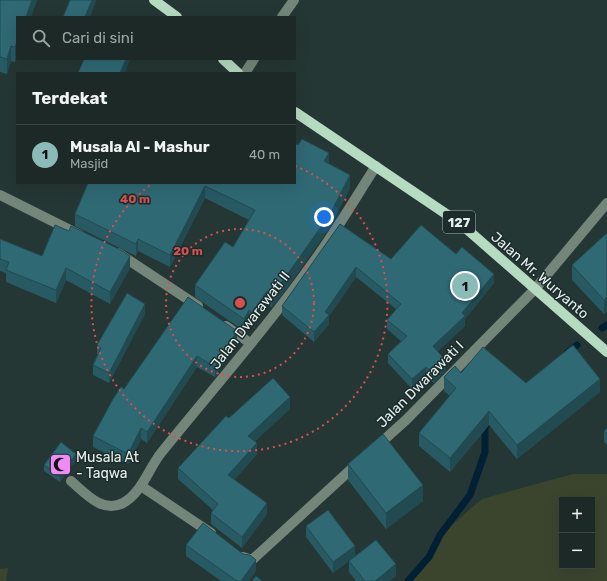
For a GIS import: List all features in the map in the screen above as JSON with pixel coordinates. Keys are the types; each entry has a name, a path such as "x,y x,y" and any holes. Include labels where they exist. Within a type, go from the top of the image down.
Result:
{"main road":[{"path":"154,0 176,16"},
{"path":"224,60 237,72"},
{"name":"Jalan Mr. Wuryanto","path":"296,113 461,224 607,352"}],"street":[{"path":"283,16 294,0"},
{"path":"246,72 253,60"},
{"name":"Jalan Dwarawati II","path":"71,482 96,502 111,506 124,503 141,486 156,459 250,343 331,236 376,166"},
{"path":"0,195 89,239"},
{"name":"Jalan Dwarawati I","path":"235,551 247,560 252,560 406,420 535,289 607,203"},
{"path":"110,249 124,256 206,312"},
{"path":"219,321 250,343"},
{"path":"141,486 218,538"}],"green space":[{"path":"573,474 607,474 607,581 408,581 429,557 440,535 482,499"},
{"path":"8,568 6,581 0,581 0,569"}],"building":[{"path":"0,0 32,0 26,16 16,16 15,47 11,46 7,59 0,57"},
{"path":"70,0 92,0 85,16 63,16"},
{"path":"84,60 126,60 120,72 78,72"},
{"path":"302,139 329,153 324,161 350,175 330,214 287,275 272,295 267,291 252,313 249,310 244,319 195,285 225,242 233,247 255,210 205,186 170,255 138,239 136,244 75,214 88,184 296,184 296,144 298,145"},
{"path":"340,224 391,259 421,225 456,254 462,247 494,274 462,313 465,316 433,346 446,361 434,373 426,367 412,379 388,354 407,336 387,320 401,304 356,267 325,312 329,315 314,332 282,306"},
{"path":"55,225 69,231 71,226 121,250 130,256 110,292 66,268 56,290 6,270 9,262 0,259 0,239 42,256"},
{"path":"607,233 607,297 604,300 572,265"},
{"path":"127,293 145,304 109,373 93,365 101,348 97,345"},
{"path":"188,297 237,331 215,367 197,356 147,432 141,428 128,454 93,436 121,387 124,389"},
{"path":"573,345 600,379 517,445 489,411 450,458 419,433 456,388 444,377 455,366 461,373 483,347 526,383"},
{"path":"273,378 290,397 248,436 257,443 228,475 267,503 242,537 211,513 218,504 178,468 226,416 229,418"},
{"path":"383,434 423,485 386,513 348,464"},
{"name":"Musala At - Taqwa","path":"61,442 76,454 60,476 44,465"},
{"path":"328,510 355,546 333,562 306,526"},
{"path":"203,523 243,554 250,555 256,560 241,581 237,581 186,545"},
{"path":"376,540 396,564 375,581 365,581 349,561"},
{"path":"256,576 262,581 252,581"}],"waterway":[{"path":"602,328 607,325"},
{"path":"567,353 577,345"},
{"path":"408,581 429,557 440,535 470,495 485,452 485,427 489,422"}],"place":[{"name":"Musala Al - Mashur","path":"465,286"},
{"name":"Musala At - Taqwa","path":"60,465"}]}
